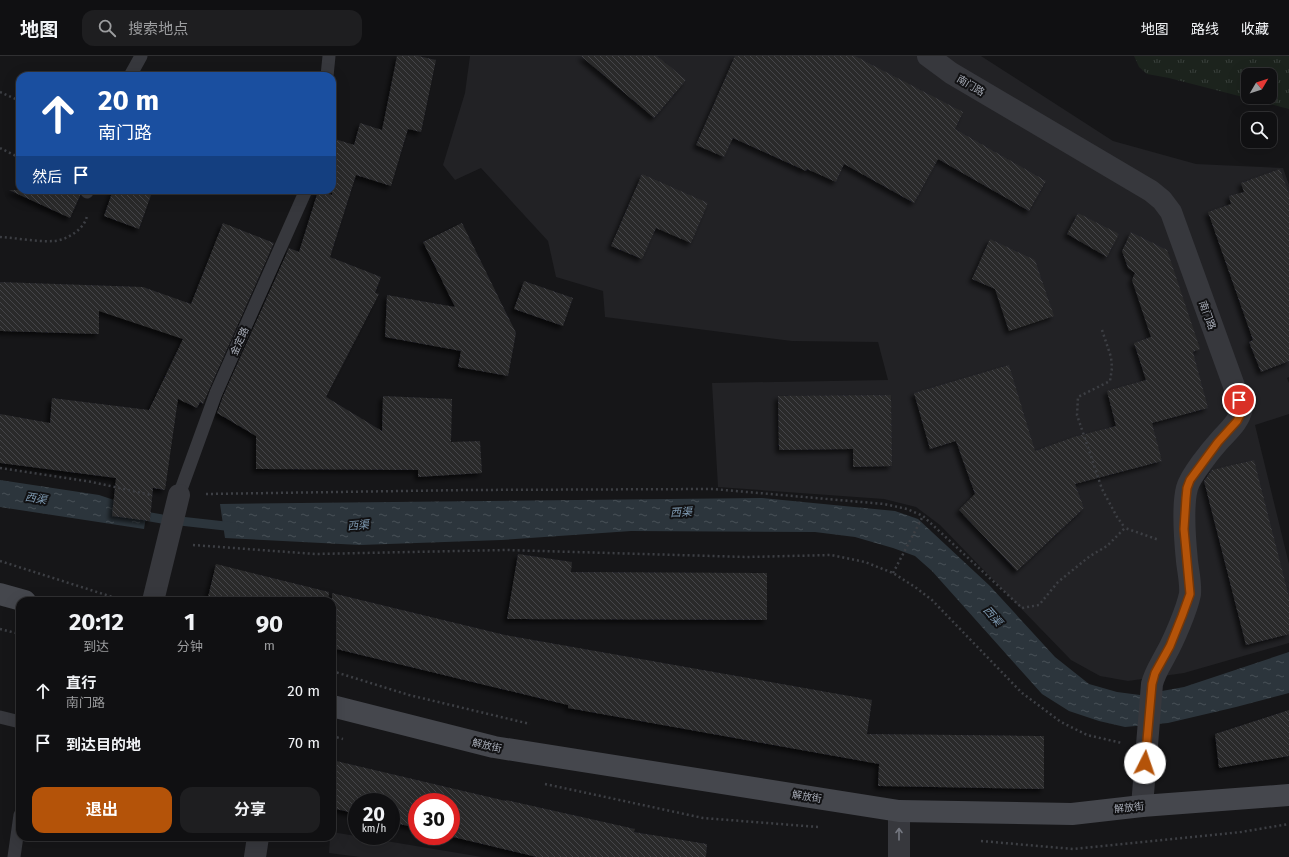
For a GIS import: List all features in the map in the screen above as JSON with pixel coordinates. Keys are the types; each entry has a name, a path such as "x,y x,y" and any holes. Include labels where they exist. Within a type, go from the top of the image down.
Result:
{"street":[{"name":"南门路","path":"928,56 951,73 1150,191 1162,200 1171,212 1242,408 1237,421 1218,442 1190,480 1186,498 1184,529 1190,594 1170,646 1155,673 1152,684 1142,806"},
{"path":"154,597 180,495"},
{"path":"0,594 16,598"},
{"name":"解放街","path":"336,707 494,747 899,811 1072,814 1142,806 1289,795"},
{"path":"899,811 899,857"},
{"path":"255,857 257,841"}],"lane":[{"path":"132,72 141,56"},
{"path":"327,72 329,56"},
{"name":"金定路","path":"180,495 216,393 304,194"},
{"path":"0,717 16,721"},
{"path":"14,857 16,841"}],"path":[{"path":"0,92 16,99"},
{"path":"0,148 16,156"},
{"path":"0,237 55,241 76,233 87,219 87,194"},
{"path":"1102,330 1111,357 1112,368 1110,381 1078,397 1077,415 1102,489 1117,517 1125,528 1186,550"},
{"path":"0,468 92,482 158,497 180,495 467,490 713,489 884,504 907,509 923,516 1022,608 1038,605 1058,582 1090,556 1107,546 1125,528"},
{"path":"894,573 923,516"},
{"path":"167,544 315,554 506,550 747,557 831,555 865,562 894,573 932,600 1022,693 1061,722 1087,735 1146,748"},
{"path":"0,561 112,597"},
{"path":"0,629 16,633"},
{"path":"336,672 409,695 531,724"}],"shaded area":[{"path":"470,56 981,56 1113,141 1196,164 1283,168 1289,185 1289,377 1287,378 1289,383 1289,414 1255,425 1289,564 1289,643 1184,673 1128,681 1100,676 1071,660 940,525 916,507 884,499 718,487 712,383 888,380 878,342 792,341 605,317 603,291 556,277 548,241 481,168 455,180 443,165 465,93"},
{"path":"336,833 348,835 348,845 400,845 400,843 482,857 360,857 329,853 330,841 336,841"}],"green space":[{"path":"1134,56 1289,56 1289,109 1270,104 1277,104 1277,68 1241,68 1241,97 1169,78 1147,74 1139,67"}],"water":[{"path":"0,480 99,495 147,511 144,529 0,507"},
{"path":"762,498 895,511 918,519 990,586 1055,657 1089,684 1117,692 1140,695 1184,687 1289,652 1289,693 1168,723 1125,727 1099,721 1069,711 1042,694 932,571 915,556 855,537 815,532 631,531 501,540 360,545 225,538 220,504"}],"building":[{"path":"397,56 418,56 436,60 421,132 408,129 391,186 356,175 330,257 381,277 375,293 379,294 326,397 382,431 383,396 452,399 451,442 480,441 482,473 418,477 418,470 256,469 256,436 217,413 223,396 289,248 299,252 317,194 336,194 336,139 354,145 360,123 382,130"},
{"path":"581,56 657,56 686,80 654,118"},
{"path":"735,56 855,56 963,112 955,129 1046,181 1029,211 938,159 914,203 844,164 836,182 807,169 806,171 733,138 724,157 696,145"},
{"path":"1280,169 1289,194 1289,361 1261,372 1249,342 1253,340 1208,212 1231,204 1229,196 1244,192 1241,183"},
{"path":"642,174 708,203 691,243 656,228 642,259 611,246"},
{"path":"9,190 16,190 16,193"},
{"path":"18,194 80,194 70,218"},
{"path":"112,194 151,195 139,229 104,216"},
{"path":"1078,213 1119,234 1107,257 1067,234"},
{"path":"223,223 274,243 203,404 200,402 197,408 178,399 165,490 153,488 150,521 112,516 116,478 0,463 0,414 50,423 52,398 149,410 183,339 99,311 99,334 0,331 0,282 143,287 191,304"},
{"path":"462,223 516,333 508,376 458,367 461,351 385,337 387,295 455,307 423,242"},
{"path":"1131,232 1167,250 1200,349 1193,352 1208,408 1152,423 1162,461 1075,484 1084,508 1017,571 959,510 975,494 956,441 930,449 914,393 1009,365 1035,451 1074,437 1116,426 1107,391 1146,380 1134,343 1151,337 1132,280 1135,273 1128,268 1122,251"},
{"path":"990,239 1035,260 1054,316 1009,331 995,289 972,279"},
{"path":"524,281 573,298 563,326 514,309"},
{"path":"891,395 892,466 853,467 853,449 779,450 778,396"},
{"path":"1254,460 1289,597 1289,634 1246,645 1204,481 1212,470"},
{"path":"518,554 572,562 571,572 767,573 767,620 507,619"},
{"path":"216,564 329,592 328,597 208,597"},
{"path":"332,593 505,635 872,700 867,734 1044,736 1044,789 878,786 879,764 568,708 568,705 336,649 336,597 332,597"},
{"path":"1289,710 1289,756 1219,768 1215,734"},
{"path":"336,761 506,801 635,829 634,832 707,844 706,857 537,857 460,839 460,793 408,793 408,826 400,824 400,793 348,793 348,812 336,809"}],"waterway":[{"name":"西渠","path":"139,515 234,527"}],"route":[{"path":"1145,763 1152,684 1155,673 1170,646 1190,594 1184,529 1187,488 1190,480 1218,442 1237,421 1242,408 1239,400"}]}
